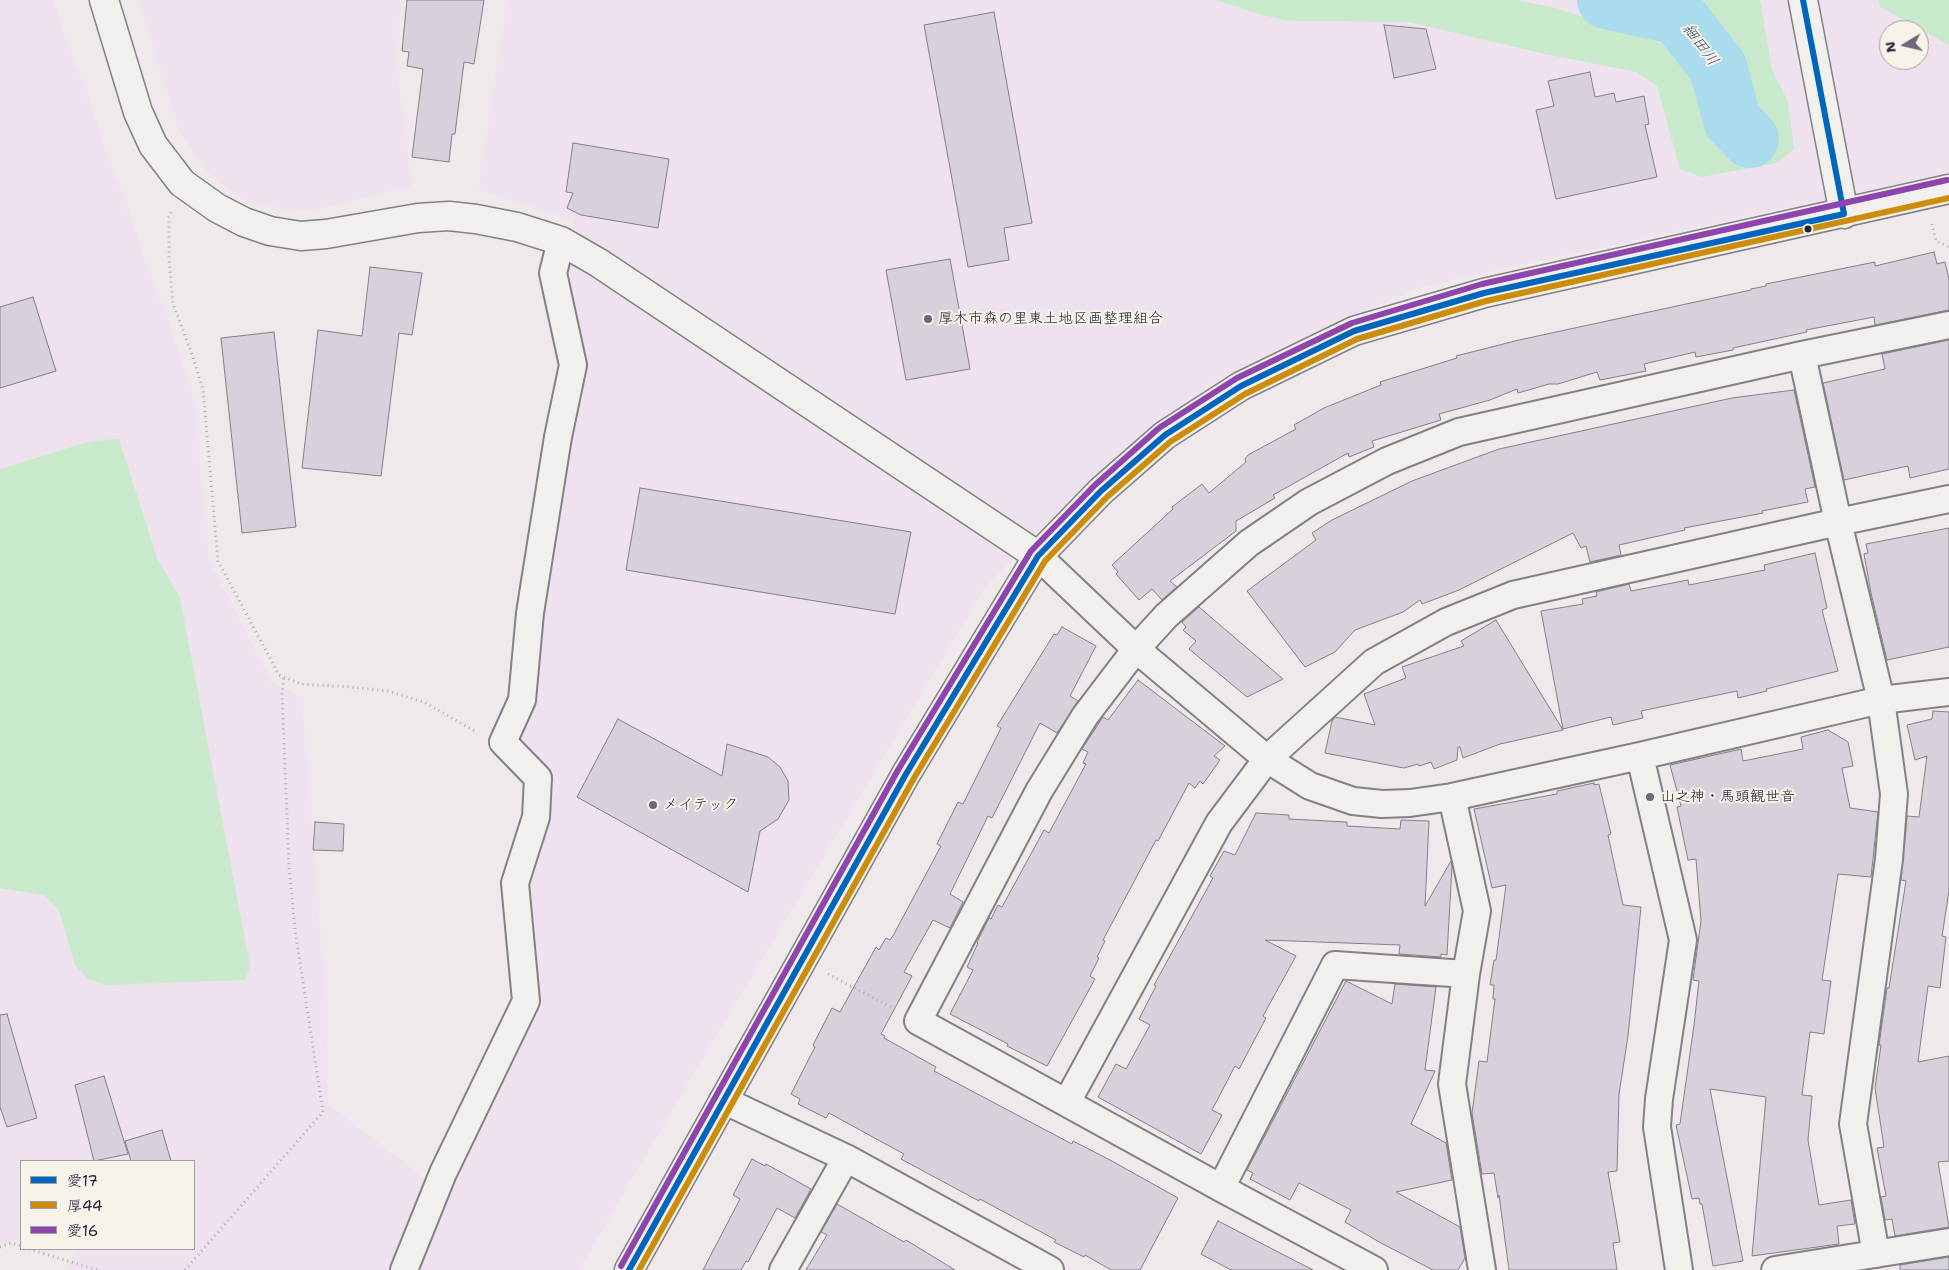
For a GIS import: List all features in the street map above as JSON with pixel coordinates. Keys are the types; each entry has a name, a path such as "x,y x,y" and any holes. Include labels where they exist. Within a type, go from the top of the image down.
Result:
{"street":[{"path":"104,0 138,112 153,145 182,183 217,208 244,222 270,231 300,236 326,234 418,218 449,216 476,218 517,227 560,241 599,263 1038,556 1136,649 1266,759 1310,786 1353,801 1382,804 1410,803 1452,797 1881,700 1949,692"},
{"path":"1803,0 1844,214"},
{"path":"629,1270 906,774 1038,556 1101,490 1165,436 1240,386 1354,331 1484,293 1949,190"},
{"path":"404,1270 443,1173 526,1001 515,883 536,817 538,778 503,742 522,700 530,613 558,437 573,365 553,273 560,241"},
{"path":"1374,1270 918,1021 1039,791 1085,716 1136,649 1172,610 1249,542 1310,502 1387,461 1459,432 1949,325"},
{"path":"1802,356 1838,522 1881,700 1894,794 1889,859 1853,1124 1876,1254"},
{"path":"1067,1102 1218,823 1266,759 1374,662 1446,622 1512,595 1949,499"},
{"path":"1640,756 1683,940 1658,1100 1657,1127 1679,1270"},
{"path":"1452,797 1477,911 1466,974 1452,1084 1482,1270"},
{"path":"1222,1188 1335,965 1466,974"},
{"path":"723,1100 846,1158 1050,1270"},
{"path":"783,1270 846,1158"},
{"path":"1775,1270 1949,1242"}],"path":[{"path":"182,183 169,217 169,258 173,304 203,390 218,561 279,675 301,684 388,691 424,702 460,722 490,742 503,742"},
{"path":"185,1270 322,1112 295,930 289,866 282,693 284,677"},
{"path":"801,960 918,1021"},
{"path":"0,1247 11,1243 20,1246"},
{"path":"32,1250 97,1270"}],"shaded area":[{"path":"0,0 53,0 193,391 210,562 272,682 302,698 327,1011 328,1104 448,1196 535,1010 529,889 548,826 550,782 517,743 529,720 540,612 578,365 562,288 568,267 574,220 478,190 507,0 1949,0 1949,173 1416,288 1211,385 1074,498 987,585 690,1080 579,1270 68,1270 75,1250 195,1250 195,1160 20,1160 20,1239 0,1244"},
{"path":"138,0 402,0 396,56 412,186 309,211 280,209 241,199 204,170 179,131"}],"green space":[{"path":"1216,0 1517,0 1556,8 1667,45 1686,56 1738,119 1752,87 1720,52 1696,20 1688,7 1687,0 1760,0 1772,70 1788,101 1794,149 1777,163 1702,177 1680,169 1657,86 1636,72 1545,54 1409,22 1289,21 1259,14"},
{"path":"1879,0 1949,0 1949,45 1929,34 1929,20 1904,20 1880,7"},
{"path":"119,439 157,558 180,598 250,966 245,980 106,985 89,979 75,965 59,910 44,895 0,888 0,469 91,441"}],"building":[{"path":"407,0 484,0 474,64 464,62 455,134 452,134 449,162 412,157 423,69 407,66 409,52 402,51"},
{"path":"994,12 1032,223 1004,228 1009,260 968,267 924,25"},
{"path":"1384,25 1426,29 1436,69 1394,78"},
{"path":"1590,72 1595,97 1614,93 1616,102 1644,96 1649,124 1645,125 1657,177 1556,199 1536,110 1554,106 1548,81"},
{"path":"573,143 669,159 658,228 581,215 567,208 573,193 566,192"},
{"path":"1934,252 1937,264 1945,262 1949,279 1949,310 1875,325 1874,317 1806,330 1807,332 1733,348 1733,350 1696,357 1695,352 1644,364 1646,371 1600,380 1597,372 1558,384 1549,384 1518,393 1517,389 1490,400 1439,414 1441,420 1372,441 1374,447 1349,457 1348,453 1273,495 1275,498 1236,521 1236,531 1170,581 1177,587 1162,600 1152,589 1139,600 1116,574 1118,572 1112,565 1173,509 1172,507 1202,484 1209,493 1246,462 1245,459 1248,455 1296,429 1294,425 1324,408 1381,385 1380,382 1457,358 1456,356 1519,340 1751,290 1766,286 1766,284 1875,262 1875,266"},
{"name":"厚木市森の里東土地区画整理組合","path":"950,259 970,369 906,380 886,270"},
{"path":"370,267 422,273 412,335 399,333 381,476 302,468 318,330 362,336"},
{"path":"33,297 56,371 0,388 0,307"},
{"path":"274,332 296,527 242,533 221,338"},
{"path":"1949,340 1949,469 1910,478 1908,466 1844,480 1823,383 1885,369 1882,354"},
{"path":"1794,390 1815,487 1805,489 1808,502 1762,511 1763,513 1684,528 1685,530 1619,545 1621,555 1590,562 1586,546 1581,548 1573,533 1459,590 1422,604 1420,600 1403,612 1355,630 1335,652 1305,667 1247,591 1316,540 1312,533 1332,520 1412,481 1499,449 1732,398"},
{"path":"640,488 911,532 895,614 626,570"},
{"path":"1949,528 1949,647 1887,660 1871,593 1864,554 1868,553 1866,544"},
{"path":"1815,553 1827,608 1822,610 1838,671 1738,698 1737,691 1641,711 1643,718 1613,725 1611,717 1563,729 1541,611 1583,604 1582,599 1597,596 1596,592 1629,584 1631,591 1688,580 1689,585 1765,570 1764,565"},
{"path":"1199,607 1283,679 1247,697 1189,649 1196,641 1183,630 1186,627 1182,622"},
{"path":"1496,620 1563,730 1500,744 1463,758 1460,747 1458,747 1457,760 1434,769 1431,762 1404,768 1325,753 1332,721 1335,717 1375,725 1364,694 1406,678 1402,667 1464,646 1461,641"},
{"path":"1062,627 1096,646 1070,696 1078,701 1057,733 1040,723 992,818 988,816 950,894 963,902 950,928 933,920 904,972 912,976 881,1034 885,1036 884,1038 936,1067 934,1071 1072,1144 1073,1141 1110,1160 1178,1198 1140,1270 1111,1270 1085,1255 1084,1257 1054,1242 1056,1240 901,1159 904,1154 829,1113 826,1118 798,1104 800,1099 791,1094 832,1008 840,1012 876,947 879,950 886,938 890,940 894,934 941,846 937,844 958,802 963,804 1001,728 997,726 1054,634 1057,635"},
{"path":"1138,680 1225,746 1214,756 1220,760 1203,784 1200,781 1195,788 1189,783 1158,841 1156,840 1103,940 1105,941 1097,957 1099,958 1090,976 1095,979 1047,1066 950,1014 973,970 967,967 989,918 991,919 998,905 1002,907 1044,830 1049,833 1086,764 1083,763 1088,752 1082,749 1103,717 1108,720"},
{"path":"1933,711 1949,712 1949,891 1942,936 1946,937 1940,988 1928,986 1918,1062 1949,1056 1949,1161 1938,1162 1949,1227 1895,1236 1892,1219 1885,1220 1881,1197 1886,1196 1877,1148 1884,1147 1875,1088 1887,988 1889,988 1906,881 1901,880 1907,816 1919,817 1927,756 1915,760 1907,725 1932,719"},
{"name":"メイテック","path":"618,719 722,776 727,744 768,757 780,767 788,781 789,800 778,819 760,831 748,892 577,797"},
{"path":"1828,730 1848,742 1853,766 1842,768 1850,808 1878,812 1871,877 1838,874 1822,980 1831,981 1824,1034 1810,1032 1802,1095 1812,1096 1808,1140 1819,1205 1851,1200 1855,1224 1837,1226 1839,1244 1752,1256 1766,1097 1710,1089 1743,1261 1713,1266 1702,1204 1700,1204 1699,1198 1692,1199 1676,1125 1680,1124 1694,1025 1699,981 1693,980 1701,921 1696,859 1688,860 1677,807 1681,806 1670,765 1741,749 1743,761 1803,749 1801,737"},
{"path":"1594,783 1594,785 1599,784 1611,834 1608,835 1623,905 1641,907 1628,1036 1619,1094 1617,1171 1608,1172 1620,1242 1613,1243 1617,1270 1509,1270 1499,1195 1498,1198 1494,1173 1482,1174 1472,1113 1479,1061 1487,1062 1495,999 1493,999 1494,985 1490,985 1494,960 1496,960 1506,885 1492,888 1474,809 1557,794 1557,791"},
{"path":"1256,813 1289,815 1289,819 1347,822 1347,826 1400,829 1401,820 1429,821 1425,906 1451,861 1452,866 1447,955 1441,954 1441,957 1399,954 1400,945 1265,940 1296,956 1263,1016 1266,1018 1239,1069 1235,1066 1212,1110 1222,1115 1201,1154 1098,1097 1116,1064 1126,1069 1150,1025 1139,1019 1156,986 1154,985 1213,878 1210,876 1224,851 1235,855"},
{"path":"315,822 344,824 343,851 313,850"},
{"path":"1346,981 1392,1004 1395,984 1436,987 1425,1070 1435,1071 1411,1124 1446,1143 1452,1180 1396,1192 1460,1227 1465,1258 1458,1270 1433,1270 1381,1243 1345,1222 1351,1210 1299,1183 1290,1200 1250,1179 1253,1173 1247,1170"},
{"path":"7,1014 37,1118 7,1127 0,1107 0,1015"},
{"path":"104,1076 128,1154 94,1160 75,1085"},
{"path":"162,1130 171,1160 131,1160 125,1141"},
{"path":"752,1159 765,1166 766,1164 811,1189 795,1218 777,1208 748,1262 746,1261 741,1270 703,1270 740,1199 733,1195"},
{"path":"837,1204 904,1242 906,1240 955,1270 806,1270 827,1235 821,1232"},
{"path":"1218,1221 1313,1270 1231,1270 1201,1254"},
{"path":"1949,1257 1949,1270 1900,1270 1900,1265"}],"waterway":[{"name":"細田川","path":"1606,0 1678,16 1718,67 1732,120 1750,139"}],"transit line":[{"name":"愛17","path":"629,1270 906,774 1038,556 1101,491 1165,435 1241,386 1354,331 1484,293 1844,214 1803,0"},
{"name":"愛16","path":"621,1266 898,770 1031,551 1095,485 1159,428 1237,378 1352,323 1482,284 1947,180"},
{"name":"厚44","path":"639,1270 914,778 1045,561 1107,497 1170,442 1245,394 1357,339 1486,301 1949,198"}],"place":[{"name":"厚木市森の里東土地区画整理組合","path":"928,319"},
{"name":"山之神・馬頭観世音","path":"1650,797"},
{"name":"メイテック","path":"653,805"}]}
